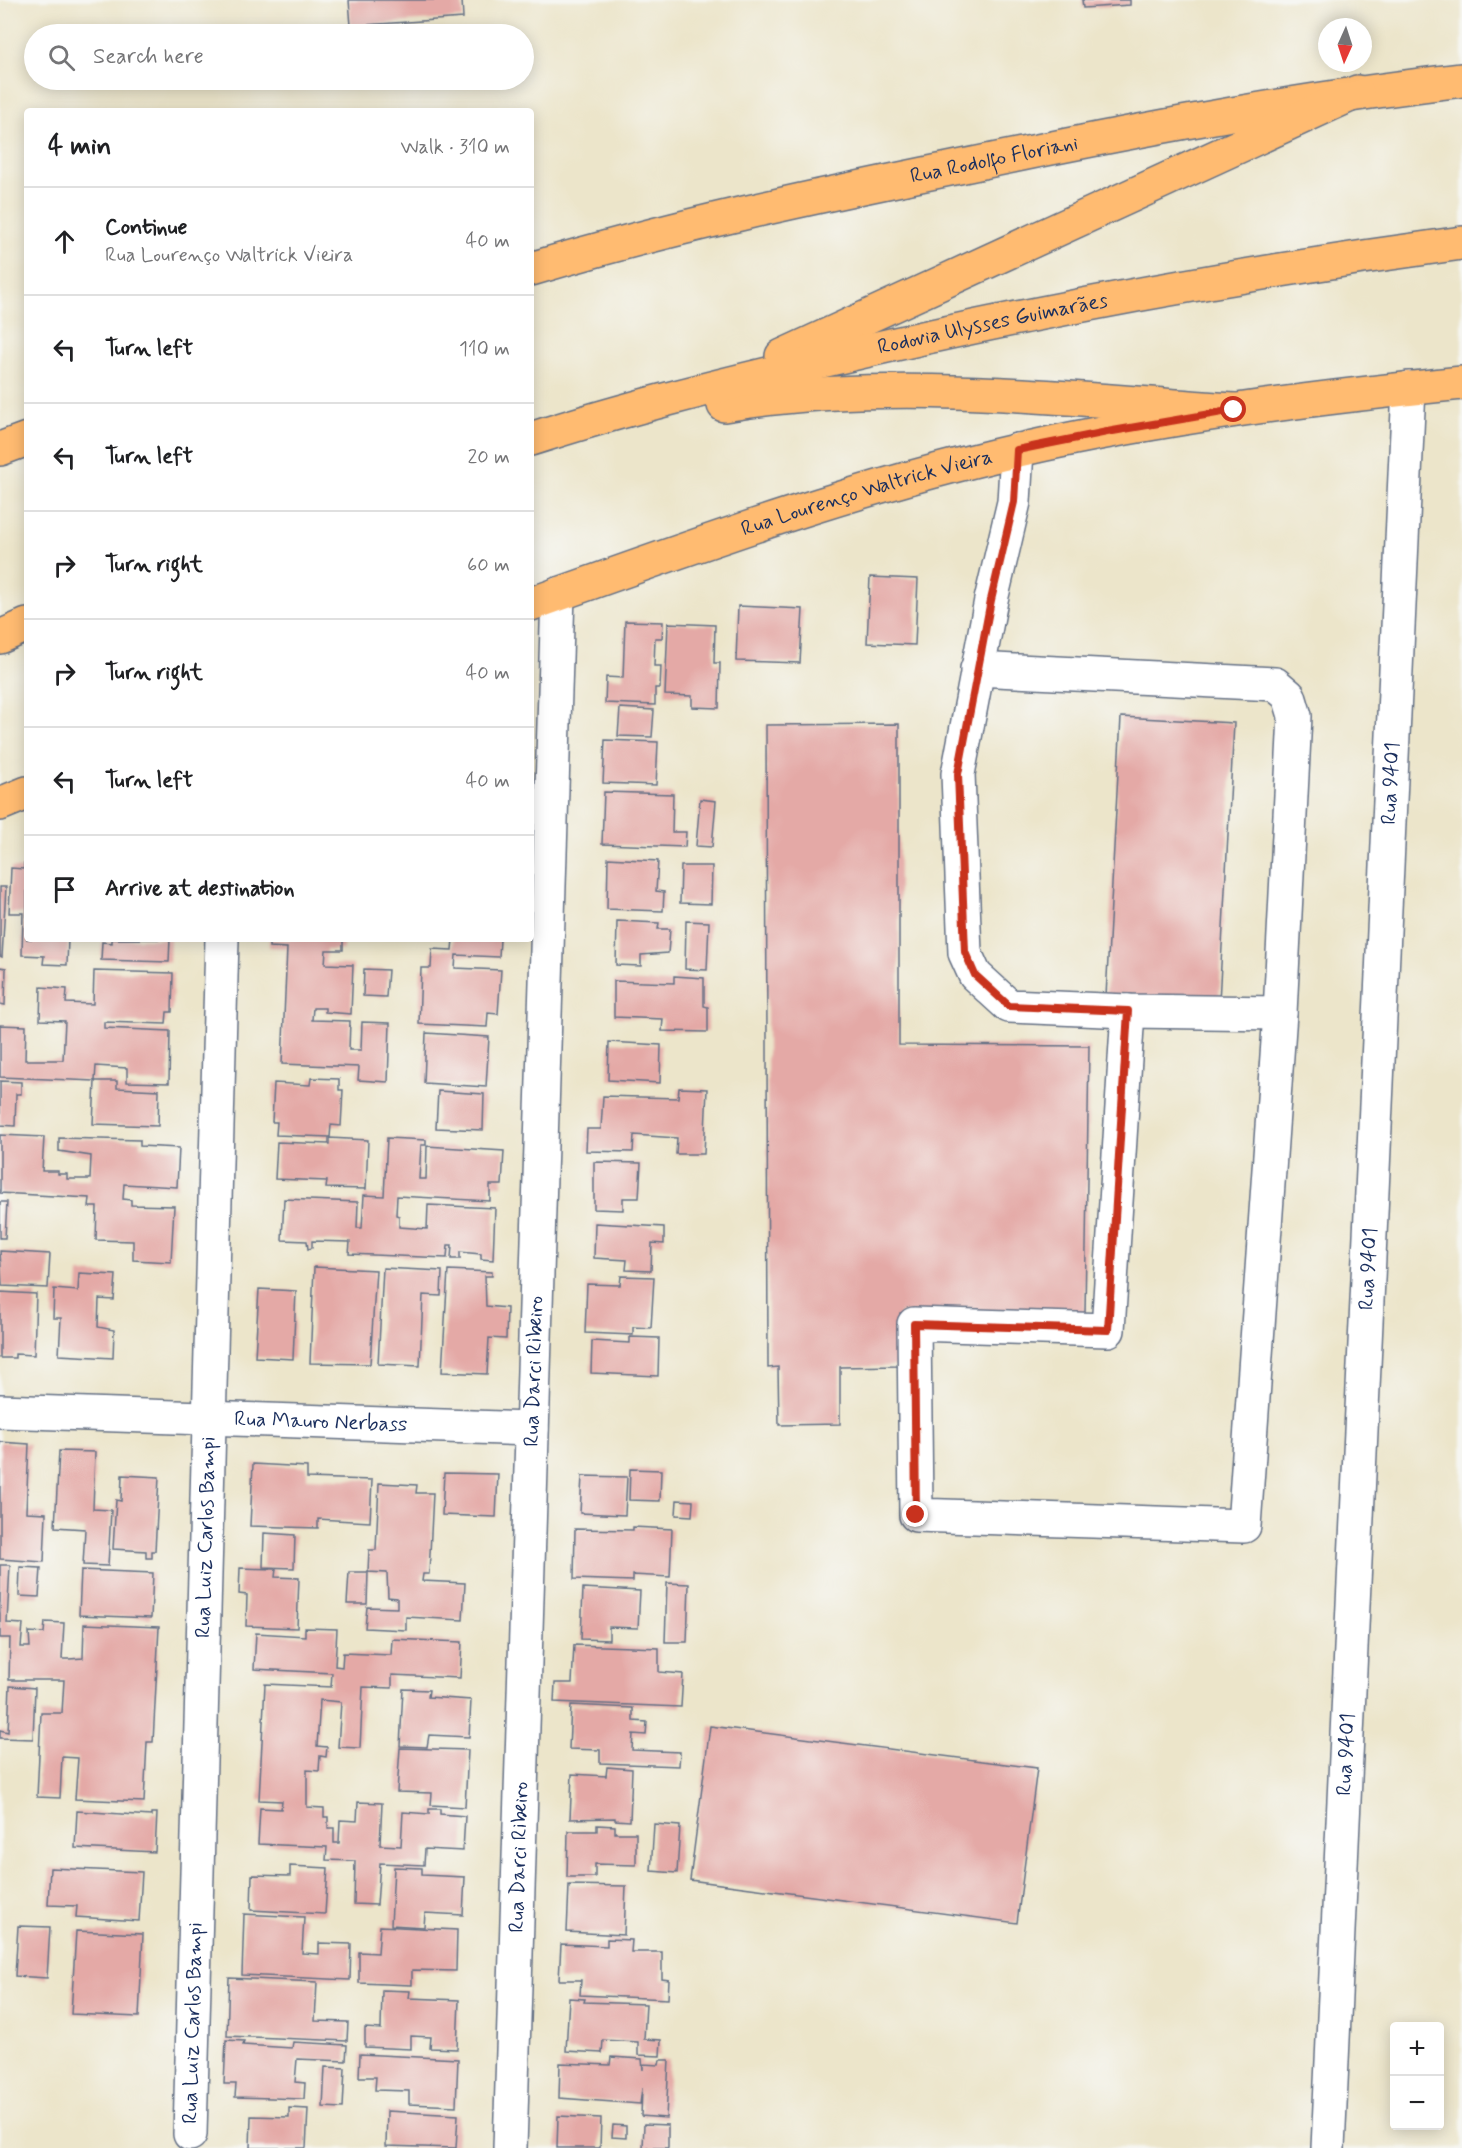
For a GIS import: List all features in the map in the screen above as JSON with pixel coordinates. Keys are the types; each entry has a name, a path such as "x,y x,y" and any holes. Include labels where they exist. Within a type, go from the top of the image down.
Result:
{"main road":[{"name":"Rua Rodolfo Floriani","path":"534,268 787,202 1048,148 1357,92 1462,80"},
{"path":"718,386 1357,92"},
{"name":"Rodovia Ulysses Guimarães","path":"536,437 718,386 965,327 1174,288 1462,243"},
{"name":"Rua Lourenço Waltrick Vieira","path":"544,599 774,519 889,484 1017,450 1234,410 1462,383"},
{"path":"536,437 780,396 939,391 1234,410"},
{"path":"0,448 24,440"},
{"path":"0,637 24,626"},
{"path":"0,804 24,794"}],"street":[{"name":"Rua 9401","path":"1328,2148 1409,388"},
{"path":"1017,450 1014,502 958,774 965,952 975,975 1009,1006 1128,1011 1280,1013"},
{"name":"Rua Darci Ribeiro","path":"510,2148 532,1429 544,599"},
{"path":"978,669 1275,684 1289,696 1294,716 1280,1013 1244,1526 916,1515 914,1324 1108,1330 1128,1011"},
{"name":"Rua Luiz Carlos Bampi","path":"190,2134 222,942"},
{"name":"Rua Mauro Nerbass","path":"0,1412 532,1429"}],"building":[{"path":"349,0 462,0 463,18 351,24"},
{"path":"1082,0 1130,0 1130,5 1083,8"},
{"path":"870,577 918,579 915,645 867,643"},
{"path":"738,606 803,609 800,663 736,661"},
{"path":"625,621 663,622 662,638 655,638 654,666 661,666 660,688 655,688 655,705 605,703 606,677 623,678"},
{"path":"668,623 715,625 714,663 720,663 719,708 692,707 692,696 665,695"},
{"path":"620,708 654,710 652,737 618,736"},
{"path":"1121,717 1234,723 1219,1002 1106,996"},
{"path":"899,724 899,1045 1089,1046 1085,1314 900,1313 899,1366 840,1367 840,1424 779,1425 778,1367 768,1368 766,725"},
{"path":"605,740 658,742 656,785 603,783"},
{"path":"604,792 673,794 672,832 686,832 685,847 602,844"},
{"path":"700,799 716,801 712,847 696,846"},
{"path":"608,858 658,861 656,891 664,892 663,911 607,909"},
{"path":"681,866 712,866 711,904 680,903"},
{"path":"11,868 24,869 24,942 68,942 67,965 43,964 44,956 22,955 23,913 9,913"},
{"path":"0,887 6,887 2,957 0,956"},
{"path":"617,921 659,923 658,929 670,929 668,953 641,955 641,966 616,965"},
{"path":"686,921 709,922 707,970 685,969"},
{"path":"102,942 170,942 169,962 101,960"},
{"path":"269,942 343,942 343,950 326,950 325,964 353,965 351,1014 325,1012 325,1008 313,1008 312,1020 350,1021 349,1050 361,1050 362,1022 390,1023 388,1082 358,1080 359,1067 282,1064 287,948 269,947"},
{"path":"453,942 500,942 499,957 456,955 455,968 501,970 498,1014 488,1013 487,1027 419,1024 421,968 431,968 432,949 452,950"},
{"path":"0,967 6,968 5,1005 0,1004"},
{"path":"364,969 388,970 386,997 363,996"},
{"path":"94,971 173,973 172,1012 167,1012 166,1024 104,1022 104,1028 170,1031 169,1083 127,1082 127,1068 96,1066 95,1081 0,1077 0,1025 26,1026 25,1060 63,1060 65,1021 40,1020 41,987 67,989 66,1003 93,1004"},
{"path":"674,976 704,978 704,1006 708,1007 708,1032 662,1031 663,1019 614,1017 614,981 674,983"},
{"path":"426,1033 489,1037 486,1087 424,1083"},
{"path":"609,1042 661,1045 660,1083 608,1080"},
{"path":"311,1078 339,1079 339,1090 343,1090 341,1126 331,1125 330,1137 276,1135 277,1122 272,1122 274,1083 310,1085"},
{"path":"0,1081 21,1082 21,1094 16,1094 15,1126 0,1125"},
{"path":"95,1081 117,1081 117,1088 159,1090 158,1126 93,1124"},
{"path":"679,1088 707,1089 704,1154 676,1154 677,1138 634,1135 633,1152 586,1151 587,1129 601,1129 603,1096 678,1098"},
{"path":"438,1091 484,1094 483,1130 436,1128"},
{"path":"0,1135 44,1137 42,1171 58,1171 58,1174 67,1174 67,1179 90,1179 91,1156 59,1151 59,1138 140,1140 140,1146 179,1148 177,1187 124,1184 123,1199 131,1200 131,1205 174,1206 171,1262 133,1260 133,1241 96,1240 97,1207 89,1207 90,1198 0,1193"},
{"path":"329,1138 368,1140 366,1189 326,1188 327,1181 275,1179 277,1142 329,1144"},
{"path":"387,1138 426,1140 426,1145 421,1145 419,1179 426,1179 427,1146 504,1151 502,1185 490,1185 490,1201 397,1196 396,1215 399,1216 399,1227 427,1229 428,1205 495,1208 493,1260 481,1259 481,1254 460,1252 460,1259 451,1259 452,1245 448,1245 447,1258 349,1254 350,1242 312,1241 312,1248 308,1249 307,1241 282,1240 284,1199 358,1202 357,1228 362,1228 364,1195 384,1196"},
{"path":"594,1162 641,1163 639,1198 623,1198 623,1210 594,1209"},
{"path":"0,1202 7,1202 5,1238 0,1238"},
{"path":"595,1223 664,1227 664,1244 652,1243 651,1271 626,1270 627,1260 594,1258"},
{"path":"0,1251 50,1254 48,1288 2,1286"},
{"path":"314,1267 376,1270 370,1364 310,1363"},
{"path":"383,1268 442,1271 441,1296 423,1295 420,1366 378,1364"},
{"path":"448,1270 492,1272 492,1276 485,1276 486,1306 507,1308 506,1339 489,1338 487,1374 442,1372"},
{"path":"79,1273 116,1275 114,1300 99,1299 98,1327 114,1330 113,1358 59,1355 61,1318 53,1318 54,1289 78,1291"},
{"path":"621,1276 654,1277 651,1328 633,1327 633,1335 585,1333 587,1284 620,1285"},
{"path":"259,1289 296,1291 293,1359 255,1357"},
{"path":"0,1292 36,1294 34,1355 15,1354 15,1358 0,1358"},
{"path":"630,1337 659,1338 658,1376 591,1373 592,1341 630,1343"},
{"path":"0,1442 29,1444 26,1512 46,1513 44,1562 0,1559"},
{"path":"59,1451 95,1452 93,1509 111,1510 108,1566 83,1565 85,1529 55,1527"},
{"path":"253,1464 307,1467 307,1478 372,1480 370,1522 318,1519 318,1528 250,1526"},
{"path":"630,1469 661,1470 660,1501 629,1500"},
{"path":"444,1473 498,1474 496,1517 442,1515"},
{"path":"122,1475 159,1477 155,1551 152,1551 152,1558 146,1558 146,1551 113,1549 116,1500 121,1501"},
{"path":"582,1476 627,1477 625,1515 580,1513"},
{"path":"379,1483 417,1485 416,1493 433,1493 429,1574 423,1574 422,1581 465,1583 463,1620 406,1617 406,1630 365,1628 367,1607 397,1608 397,1598 388,1597 387,1573 368,1572 369,1550 376,1550"},
{"path":"677,1500 693,1501 692,1516 676,1515"},
{"path":"633,1527 672,1529 670,1577 633,1575 633,1581 574,1579 575,1529 633,1530"},
{"path":"264,1533 295,1535 294,1568 263,1567"},
{"path":"0,1565 10,1565 7,1623 23,1624 21,1647 30,1647 29,1632 44,1633 45,1622 64,1623 62,1659 83,1658 84,1624 159,1627 153,1742 147,1742 144,1802 75,1799 78,1758 62,1757 60,1798 37,1797 41,1713 62,1713 64,1680 9,1680 10,1638 0,1638"},
{"path":"20,1567 41,1568 39,1597 19,1596"},
{"path":"240,1568 276,1569 275,1577 299,1578 297,1628 246,1626 247,1595 239,1594"},
{"path":"81,1570 153,1573 151,1618 79,1615"},
{"path":"349,1572 368,1572 367,1604 347,1604"},
{"path":"667,1583 689,1584 687,1642 665,1642"},
{"path":"583,1588 640,1591 638,1628 609,1627 609,1640 581,1639"},
{"path":"305,1628 337,1629 335,1666 342,1667 343,1653 391,1655 392,1639 462,1642 460,1678 392,1675 392,1688 363,1687 360,1748 338,1747 341,1702 320,1700 317,1746 327,1747 326,1757 320,1756 319,1771 307,1770 307,1807 324,1808 324,1817 328,1817 328,1828 334,1828 334,1843 339,1843 340,1820 357,1821 358,1802 382,1803 380,1845 401,1846 403,1812 429,1814 429,1809 440,1809 440,1814 465,1816 463,1851 425,1849 424,1865 380,1863 377,1905 354,1904 355,1861 326,1860 327,1847 258,1844 260,1808 281,1809 282,1801 259,1800 265,1684 331,1687 332,1673 254,1669 256,1633 305,1636"},
{"path":"574,1645 659,1648 659,1672 683,1674 681,1707 554,1702 555,1683 572,1683"},
{"path":"10,1686 35,1688 33,1739 0,1738 0,1730 8,1732"},
{"path":"403,1689 429,1690 428,1697 471,1700 469,1737 429,1735 427,1747 400,1746"},
{"path":"571,1705 633,1708 633,1721 647,1722 646,1735 633,1734 632,1750 680,1752 679,1766 600,1763 600,1750 569,1749"},
{"path":"710,1726 1037,1768 1017,1923 690,1880"},
{"path":"400,1748 468,1750 465,1807 431,1805 432,1793 397,1792"},
{"path":"607,1767 632,1769 630,1821 615,1820 615,1818 570,1819 572,1774 606,1776"},
{"path":"77,1811 151,1816 151,1813 157,1813 155,1852 75,1848"},
{"path":"654,1824 680,1826 677,1873 651,1871"},
{"path":"597,1825 615,1826 615,1833 636,1833 636,1865 595,1864 595,1877 567,1877 568,1831 597,1831"},
{"path":"290,1866 328,1868 325,1914 251,1910 252,1875 290,1876"},
{"path":"394,1867 422,1868 422,1875 465,1877 463,1915 425,1913 424,1927 391,1925"},
{"path":"50,1868 142,1872 139,1921 76,1917 77,1906 48,1905"},
{"path":"569,1885 626,1886 624,1935 567,1932"},
{"path":"244,1914 304,1917 302,1953 319,1954 319,1943 351,1944 350,1980 242,1975"},
{"path":"18,1926 50,1927 47,1978 15,1976"},
{"path":"380,1926 457,1930 456,1971 412,1970 412,1985 359,1983 359,1952 378,1953"},
{"path":"76,1931 143,1934 139,2017 71,2014"},
{"path":"607,1939 632,1940 631,1952 662,1952 662,1979 669,1980 668,1999 580,1995 581,1980 559,1980 561,1944 607,1946"},
{"path":"229,1978 317,1982 315,2021 348,2022 347,2041 227,2036"},
{"path":"382,1990 410,1991 409,1998 459,2000 457,2049 430,2048 431,2037 411,2036 411,2049 365,2047 365,2028 381,2029"},
{"path":"569,1998 585,1999 584,2002 646,2004 644,2039 661,2040 660,2056 638,2055 638,2042 603,2040 602,2053 566,2051"},
{"path":"226,2040 244,2041 243,2045 292,2048 293,2042 347,2045 346,2061 297,2059 295,2082 305,2083 304,2099 235,2097 236,2084 224,2084"},
{"path":"360,2054 458,2059 456,2106 409,2104 409,2091 375,2090 376,2077 359,2077"},
{"path":"611,2057 642,2059 643,2070 643,2064 659,2065 660,2060 669,2060 666,2118 641,2116 642,2088 640,2104 559,2098 560,2063 610,2065"},
{"path":"325,2067 345,2068 343,2108 323,2107"},
{"path":"289,2108 308,2109 306,2148 250,2148 251,2116 289,2117"},
{"path":"387,2111 458,2115 456,2148 386,2146"},
{"path":"558,2116 601,2118 600,2148 557,2148"},
{"path":"644,2124 668,2125 668,2148 643,2148"},
{"path":"613,2125 626,2126 626,2138 612,2137"}],"route":[{"path":"916,1515 914,1324 1108,1330 1128,1011 1009,1006 975,975 965,952 958,774 991,600 1014,502 1017,450 1234,410"}]}
